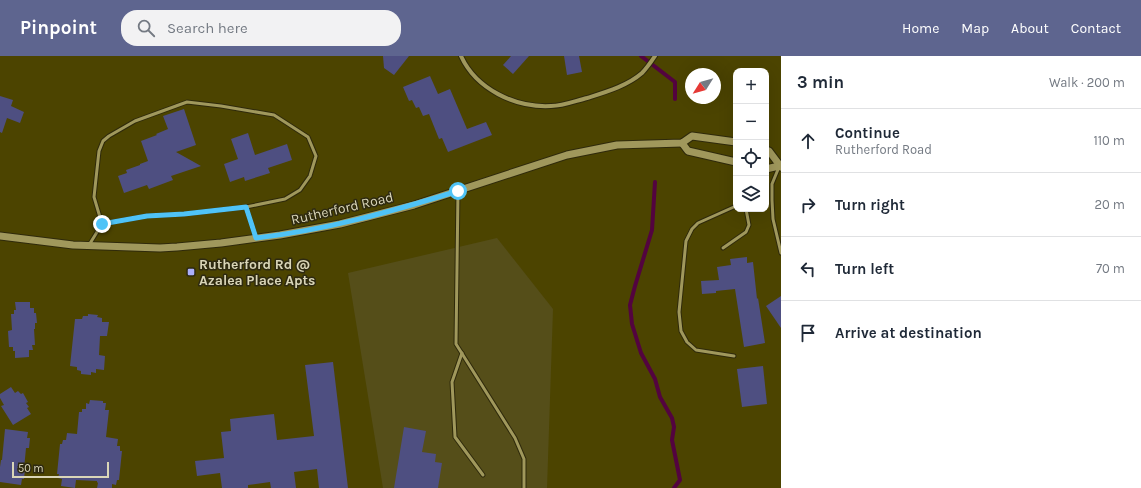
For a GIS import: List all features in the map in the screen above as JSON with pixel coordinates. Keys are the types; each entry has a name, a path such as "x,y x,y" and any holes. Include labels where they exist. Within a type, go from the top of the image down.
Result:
{"street":[{"path":"460,56 468,69 488,88 503,97 517,102 541,106 553,106 568,103 623,86 641,73 655,56"},
{"name":"Rutherford Road","path":"0,236 88,246 177,247 280,235 340,224 414,205 551,160 592,150 617,145 682,143 692,136 733,142"},
{"path":"682,143 688,151 733,161"},
{"path":"769,151 780,166 769,168"}],"lane":[{"path":"88,246 102,224 147,216 184,214 246,207 285,199 300,190 310,176 316,156 308,137 274,115 187,102 135,121 109,136 103,142 98,151 94,197 102,224"},
{"path":"780,166 772,184 772,200 773,219 781,253"},
{"path":"458,191 456,344 515,438 524,459 524,488"},
{"path":"246,207 256,238"},
{"path":"733,207 698,223 692,229 686,241 679,312 680,331 687,342 696,350 734,356"},
{"path":"723,248 746,232 749,225 747,212"},
{"path":"462,353 452,382 455,437 483,475"}],"shaded area":[{"path":"497,238 553,309 547,488 383,488 348,273"}],"building":[{"path":"383,56 409,56 394,75 384,68"},
{"path":"511,56 529,56 513,74 503,65"},
{"path":"564,56 579,56 582,72 567,75"},
{"path":"430,76 438,94 450,89 467,129 486,122 492,135 448,152 442,138 439,139 429,114 423,116 419,107 416,108 412,100 409,101 403,87"},
{"path":"0,96 13,100 11,106 24,112 20,123 7,118 2,133 0,132"},
{"path":"184,109 196,145 176,152 201,166 171,176 173,180 149,189 147,185 124,193 118,176 127,173 126,170 148,161 141,141 168,129 163,116"},
{"path":"248,133 255,155 287,144 292,160 268,168 270,173 245,181 244,177 230,182 224,164 238,159 231,139"},
{"path":"747,257 747,263 753,262 757,299 758,298 765,343 744,347 735,289 702,294 701,281 719,280 717,267 731,265 730,259"},
{"path":"781,296 781,328 766,306"},
{"path":"15,302 30,302 30,308 34,308 34,313 36,313 37,323 35,323 34,329 35,345 32,345 33,350 29,350 29,357 15,358 15,351 13,351 13,347 9,347 8,331 12,330 11,314 14,314 14,310 16,310"},
{"path":"88,314 98,315 97,317 102,318 102,322 109,322 107,336 100,336 99,355 105,356 104,370 96,369 96,373 91,372 91,375 81,374 81,371 77,370 77,367 70,366 75,319 82,319 83,316 88,316"},
{"path":"333,362 348,488 319,488 317,469 294,472 296,488 271,488 270,482 248,485 248,488 222,488 220,473 197,476 195,461 224,458 221,432 231,431 230,419 274,414 277,440 314,436 305,365"},
{"path":"763,366 767,404 742,407 737,369"},
{"path":"11,387 15,393 18,391 21,394 23,393 28,402 26,403 29,407 27,408 31,414 13,425 1,406 4,405 0,398 0,394"},
{"path":"90,400 103,401 103,403 106,403 105,410 109,410 106,437 118,439 117,446 120,446 120,451 122,451 119,480 117,480 116,485 112,484 112,488 97,488 97,481 76,480 75,488 61,486 62,479 58,478 59,474 57,474 60,444 62,444 63,440 66,440 67,433 77,434 79,412 82,412 82,409 86,409 86,403 89,404"},
{"path":"404,427 426,431 422,452 436,454 435,462 442,463 438,488 394,488"},
{"path":"5,429 28,432 27,438 30,438 29,448 26,448 24,479 22,479 21,485 0,482 0,467"}],"waterway":[{"path":"641,56 675,82 675,99"},
{"path":"655,182 652,230 630,305 632,324 641,353 655,379 660,397 672,418 674,427 672,440 680,480 674,488"}],"place":[{"name":"Rutherford Rd @ Azalea Place Apts","path":"191,272"}],"route":[{"path":"102,224 147,216 184,214 246,207 256,238 280,235 368,218 458,191"}]}
